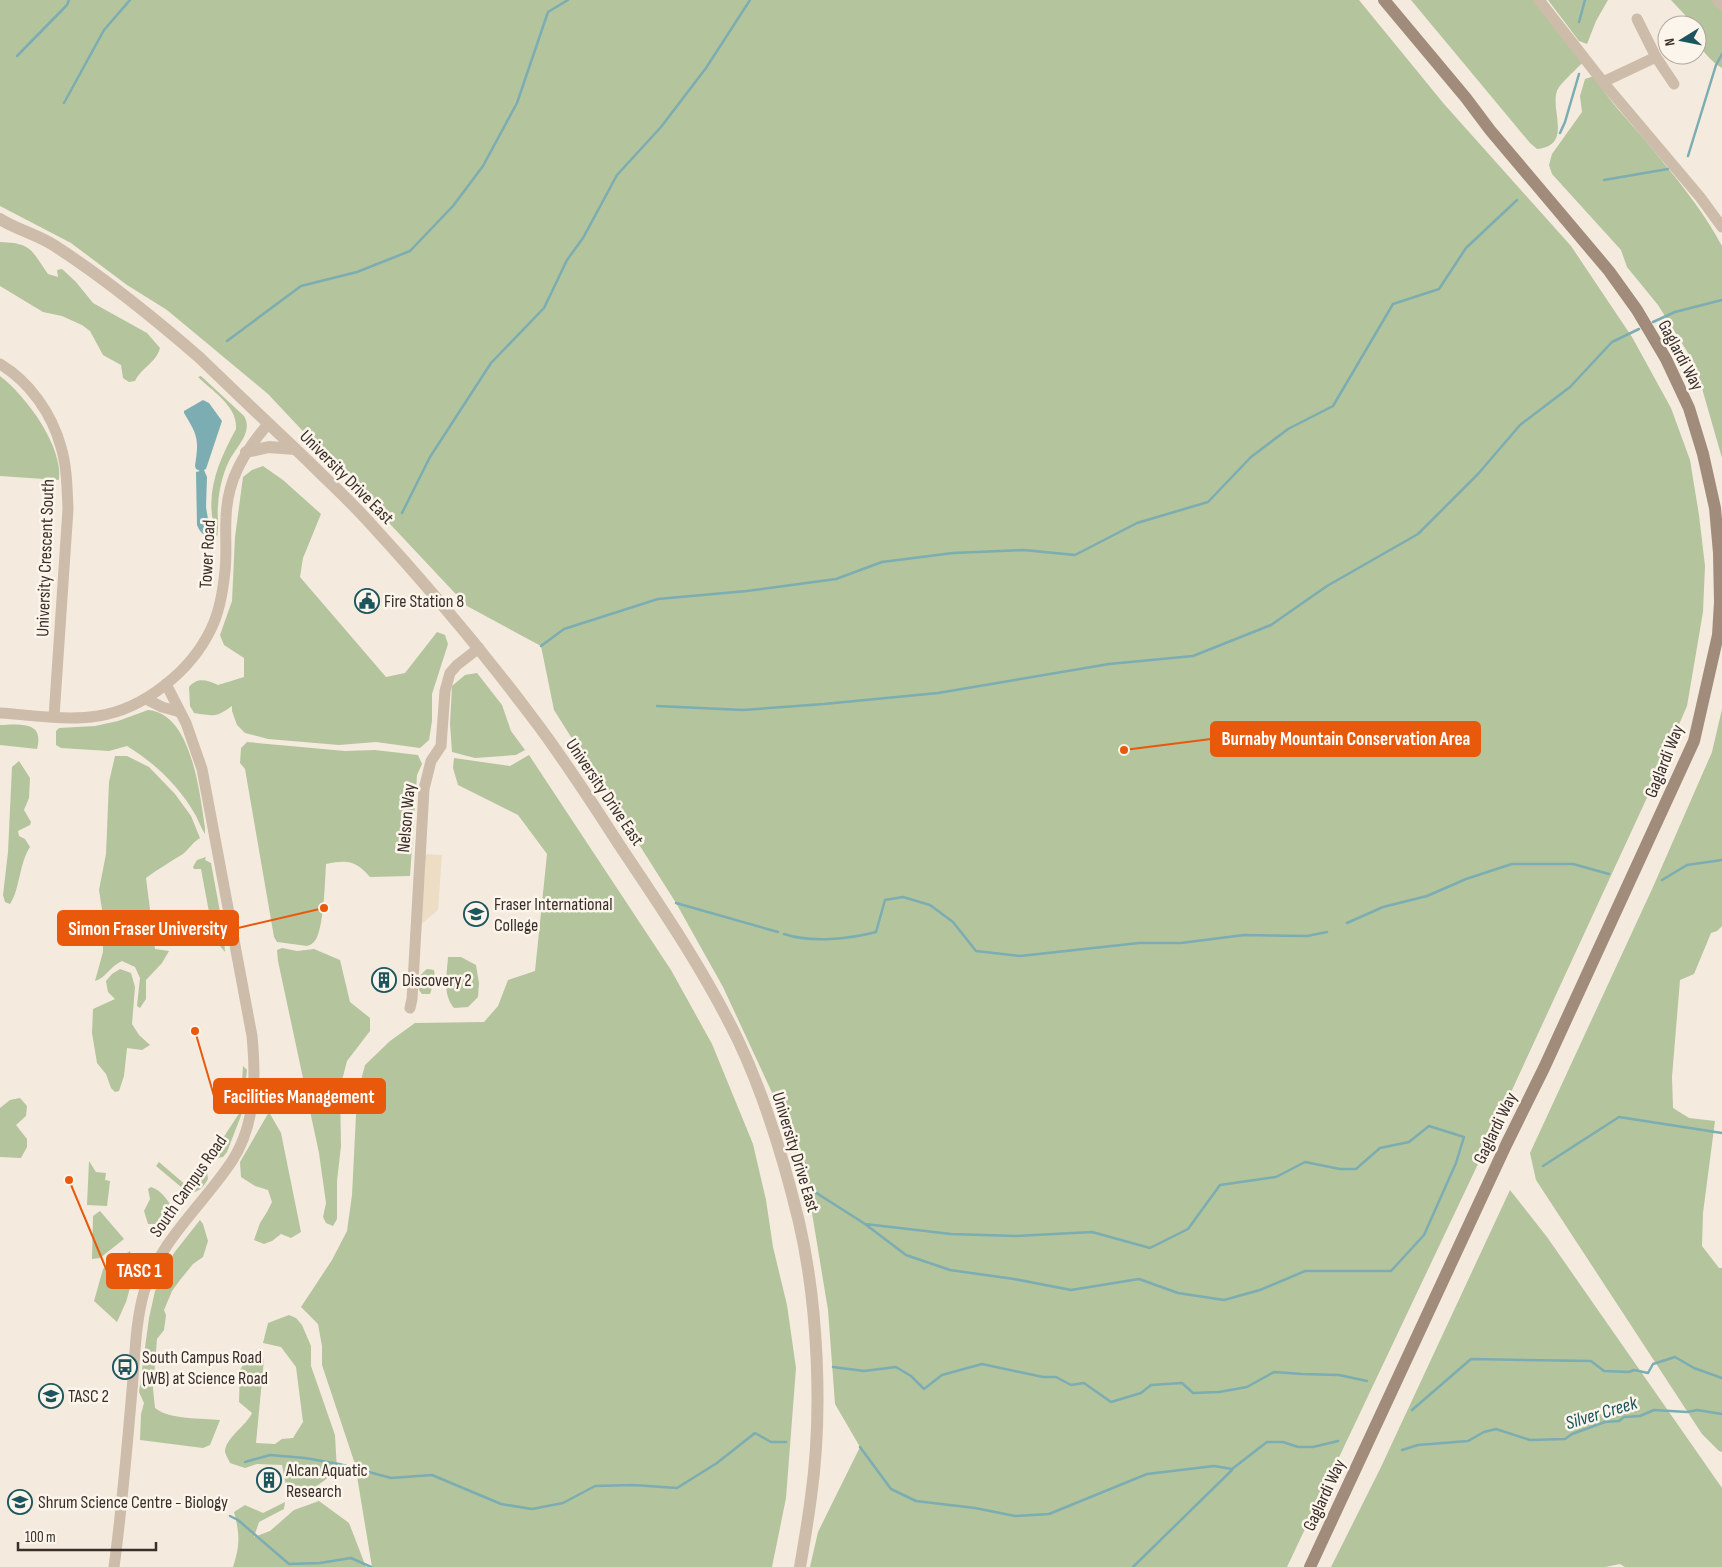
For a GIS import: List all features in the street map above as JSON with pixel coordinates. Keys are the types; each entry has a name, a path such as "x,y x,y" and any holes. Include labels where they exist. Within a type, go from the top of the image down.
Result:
{"main road":[{"name":"Gaglardi Way","path":"1310,1567 1506,1145 1544,1068 1694,741 1718,635 1720,602 1719,553 1715,508 1703,454 1689,408 1666,359 1637,310 1609,271 1384,0"}],"street":[{"path":"1539,0 1603,82 1700,197 1722,227"},
{"path":"1718,0 1722,4"},
{"path":"1637,19 1656,57 1674,84"},
{"path":"1603,82 1656,57"},
{"name":"University Drive East","path":"0,219 15,228 38,236 54,245 108,284 200,358 369,522 479,648 533,718 563,759 650,890 693,960 738,1042 770,1120 784,1162 800,1224 810,1287 817,1388 816,1443 812,1495 800,1567"},
{"name":"University Drive East","path":"0,230 15,228"},
{"name":"University Crescent South","path":"0,364 17,376 33,392 43,408 61,447 66,475 68,509 54,717"},
{"name":"Tower Road","path":"0,713 54,717 111,714 146,699 185,666 212,629 222,600 226,568 227,504 235,472 246,452 268,424"},
{"path":"246,452 269,447 295,449"},
{"name":"Nelson Way","path":"410,1008 424,789 431,761 441,746 445,691 450,673 479,648"},
{"name":"South Campus Road","path":"114,1567 121,1520 138,1329 144,1292 167,1244 233,1160 251,1115 254,1093 252,1036 202,769 195,745 166,684"},
{"path":"146,699 162,707 180,712"}],"green space":[{"path":"0,0 1359,0 1444,104 1571,246 1632,337 1671,408 1690,460 1705,566 1703,612 1687,706 1651,789 1500,1116 1495,1119 1484,1141 1487,1145 1287,1567 810,1567 818,1532 860,1447 835,1404 828,1310 810,1201 781,1112 723,987 676,903 554,710 541,646 467,606 268,394 167,310 127,285 71,243 0,206"},
{"path":"1411,0 1537,0 1583,62 1557,91 1558,126 1554,141 1548,146 1537,149 1530,143"},
{"path":"1548,0 1608,0 1596,21 1587,44 1579,41"},
{"path":"1671,0 1722,1 1722,68 1707,55 1707,15 1685,15"},
{"path":"1594,76 1599,85 1686,191 1722,246 1722,458 1695,364 1658,305 1627,267 1621,250 1552,174 1549,165 1552,154 1582,112 1580,96 1585,79"},
{"path":"0,242 19,244 30,249 48,274 58,277 57,270 62,269 76,282 93,303 147,333 160,348 155,358 135,381 129,382 123,378 121,365 103,355 90,331 82,325 62,316 43,312 0,286"},
{"path":"0,376 21,396 49,437 59,467 59,480 0,476"},
{"path":"201,376 244,416 247,428 224,472 219,494 217,537 211,508 214,481 223,455 236,429 236,421 229,406 198,377"},
{"path":"263,466 283,480 321,514 303,558 300,577 386,677 405,673 437,632 445,635 448,644 432,694 432,721 429,740 420,748 376,742 339,745 268,739 245,733 237,725 232,706 222,713 211,715 194,713 190,706 189,687 192,684 206,681 218,685 244,677 244,658 224,645 220,635 232,601 235,537 243,477 252,470"},
{"path":"477,673 502,705 511,731 525,750 516,755 475,758 452,752 450,724 452,686 465,675"},
{"path":"1722,709 1722,926 1717,931 1711,933 1694,974 1680,980 1672,1077 1673,1108 1689,1118 1715,1121 1703,1213 1702,1246 1719,1268 1722,1268 1722,1452 1702,1434 1536,1180 1530,1153 1653,887 1712,752"},
{"path":"148,710 163,715 175,725 184,740 196,777 205,834 190,805 175,786 157,768 127,746 109,751 61,748 56,745 56,731 59,728 95,726 118,721"},
{"path":"0,725 22,725 33,728 38,736 37,749 0,745"},
{"path":"247,742 345,751 375,750 418,755 422,764 417,775 410,876 370,877 355,864 340,862 326,864 320,928 314,942 307,946 277,942 274,937 245,769 240,763 241,748"},
{"path":"529,755 671,970 712,1044 753,1144 766,1200 773,1247 787,1305 796,1368 786,1498 772,1567 372,1567 355,1464 322,1365 322,1346 318,1324 301,1307 332,1260 347,1231 352,1195 357,1095 365,1065 390,1041 415,1023 484,1022 498,1006 508,980 535,971 547,854 518,815 458,785 453,768 454,758 510,766"},
{"path":"115,756 127,756 149,767 175,794 191,816 200,838 183,854 146,878 155,949 169,951 162,963 146,980 146,999 140,1008 137,1006 140,978 135,967 122,961 99,980 95,981 103,952 103,916 99,890 106,854 109,782"},
{"path":"19,761 30,778 29,798 24,810 31,822 30,825 18,831 19,836 25,839 30,847 10,904 5,902 3,895 8,852 12,767"},
{"path":"206,857 205,860 211,863 223,928 225,952 214,939 201,869 194,869 193,867 197,860"},
{"path":"282,948 297,951 314,949 340,960 350,1002 370,1018 370,1031 347,1061 340,1088 341,1146 337,1181 337,1219 333,1226 326,1223 323,1217 326,1203 319,1153 278,961 277,950"},
{"path":"448,957 461,957 476,965 479,983 478,997 468,1007 454,1008 448,997 446,984"},
{"path":"120,969 131,973 135,987 132,1024 139,1035 150,1045 142,1050 127,1048 124,1076 119,1091 115,1092 111,1088 106,1074 97,1063 92,1033 93,1009 115,999 108,992 106,981"},
{"path":"427,969 434,970 435,979 430,994 422,994 418,987 418,981"},
{"path":"243,1066 247,1070 242,1113 227,1152 223,1157 217,1158 214,1152 240,1112"},
{"path":"20,1098 27,1106 26,1116 16,1125 27,1139 27,1147 21,1158 0,1157 0,1108 10,1100"},
{"path":"269,1112 281,1133 301,1232 291,1238 281,1234 264,1244 254,1240 260,1223 272,1202 268,1190 255,1186 241,1177 240,1162"},
{"path":"89,1161 96,1172 106,1173 105,1180 110,1181 107,1206 87,1205"},
{"path":"159,1162 187,1186 202,1168 207,1172 208,1179 199,1190 187,1192 156,1166"},
{"path":"151,1187 163,1194 175,1214 162,1224 148,1224 144,1211 150,1199 148,1189"},
{"path":"1510,1190 1547,1237 1722,1488 1722,1567 1625,1567 1620,1564 1605,1567 1331,1567 1381,1467"},
{"path":"100,1211 124,1239 100,1258 92,1259 93,1216"},
{"path":"200,1220 208,1241 203,1257 193,1264 180,1280 172,1291 164,1310 166,1315 164,1330 157,1339 153,1389 155,1408 161,1412 177,1417 220,1420 210,1445 203,1448 140,1440 141,1414 144,1403 139,1392 149,1318 155,1291 174,1253"},
{"path":"130,1251 134,1274 126,1302 117,1322 94,1301 103,1269"},
{"path":"289,1315 296,1318 302,1325 311,1346 311,1366 335,1435 337,1471 302,1497 287,1490 282,1465 257,1464 245,1468 230,1463 225,1452 232,1437 252,1413 239,1402 240,1370 250,1354 264,1359 256,1443 275,1444 282,1439 293,1438 303,1422 296,1367 281,1347 263,1343 268,1323"},
{"path":"319,1501 349,1523 366,1567 233,1567 238,1540 234,1512 245,1505 263,1513 285,1502 284,1509 259,1522 254,1537 270,1531 294,1510"}],"shaded area":[{"path":"423,854 442,855 438,910 419,926"}],"water":[{"path":"203,400 209,403 222,421 206,469 204,470 207,477 206,507 211,537 202,533 197,525 196,472 200,471 195,466 197,443 195,433 184,413 184,411"}],"waterway":[{"path":"17,56 67,5 69,0"},
{"path":"64,103 104,30 130,0"},
{"path":"227,341 301,286 357,272 410,251 453,206 483,166 517,103 548,12 568,0"},
{"path":"402,513 430,457 491,363 544,308 567,260 583,238 617,175 661,127 706,68 750,0"},
{"path":"1579,22 1585,0"},
{"path":"1688,156 1716,65 1722,54"},
{"path":"1560,133 1579,74"},
{"path":"1604,180 1668,169"},
{"path":"541,646 564,629 658,599 747,591 836,579 882,562 953,553 1024,550 1075,555 1137,523 1208,502 1251,457 1288,429 1333,406 1393,304 1439,289 1466,248 1517,200"},
{"path":"1653,322 1675,312 1722,300"},
{"path":"657,706 743,710 824,704 938,693 1109,664 1193,656 1271,625 1327,586 1418,534 1478,474 1520,425 1570,387 1612,342 1639,329"},
{"path":"1662,880 1687,865 1722,860"},
{"path":"1347,923 1383,907 1427,896 1466,879 1512,864 1573,864 1609,874"},
{"path":"784,934 795,937 830,939 854,937 876,932 885,900 903,897 930,905 953,922 976,951 1020,956 1139,943 1181,943 1244,935 1307,936 1327,932"},
{"path":"676,903 778,932"},
{"path":"1543,1166 1619,1117 1722,1133"},
{"path":"815,1192 865,1224 906,1255 950,1270 1014,1279 1071,1290 1139,1279 1178,1293 1224,1300 1260,1290 1305,1271 1391,1271 1424,1235 1456,1163 1464,1137 1429,1126 1409,1142 1380,1148 1356,1169 1340,1169 1305,1162 1276,1177 1220,1185 1188,1229 1150,1248 1092,1232 1016,1236 951,1234 865,1224"},
{"path":"1412,1410 1471,1359 1591,1361 1604,1371 1629,1372 1634,1370 1648,1373 1653,1364 1675,1357 1694,1368 1722,1378"},
{"path":"833,1367 864,1371 896,1367 911,1376 924,1389 942,1375 982,1364 1043,1377 1056,1377 1071,1385 1084,1383 1111,1402 1141,1393 1151,1385 1182,1383 1193,1393 1219,1392 1247,1387 1274,1372 1339,1375 1367,1381"},
{"name":"Silver Creek","path":"1402,1450 1418,1445 1468,1441 1484,1432 1496,1429 1530,1440 1565,1439 1572,1434 1605,1422 1619,1421 1624,1417 1640,1416 1654,1410 1687,1412 1697,1410 1722,1414"},
{"path":"245,1462 270,1455 305,1458 339,1464 391,1478 432,1475 501,1504 532,1509 563,1503 595,1486 633,1485 677,1488 717,1463 755,1433 771,1442 786,1442"},
{"path":"860,1447 891,1489 916,1501 975,1508 1015,1516 1049,1514 1147,1474 1214,1466 1232,1469 1267,1442 1283,1442 1298,1447 1313,1447 1338,1441"},
{"path":"1133,1567 1232,1470"},
{"path":"230,1516 238,1520 289,1564 320,1563 351,1558 371,1567"}],"place":[{"name":"Fire Station 8","path":"367,601"},
{"name":"Burnaby Mountain Conservation Area","path":"1124,750"},
{"name":"Simon Fraser University","path":"324,908"},
{"name":"Fraser International College","path":"476,914"},
{"name":"Discovery 2","path":"384,980"},
{"name":"Facilities Management","path":"195,1031"},
{"name":"TASC 1","path":"69,1180"},
{"name":"South Campus Road (WB) at Science Road","path":"125,1367"},
{"name":"TASC 2","path":"51,1396"},
{"name":"Alcan Aquatic Research","path":"269,1480"},
{"name":"Shrum Science Centre - Biology","path":"20,1502"}]}
